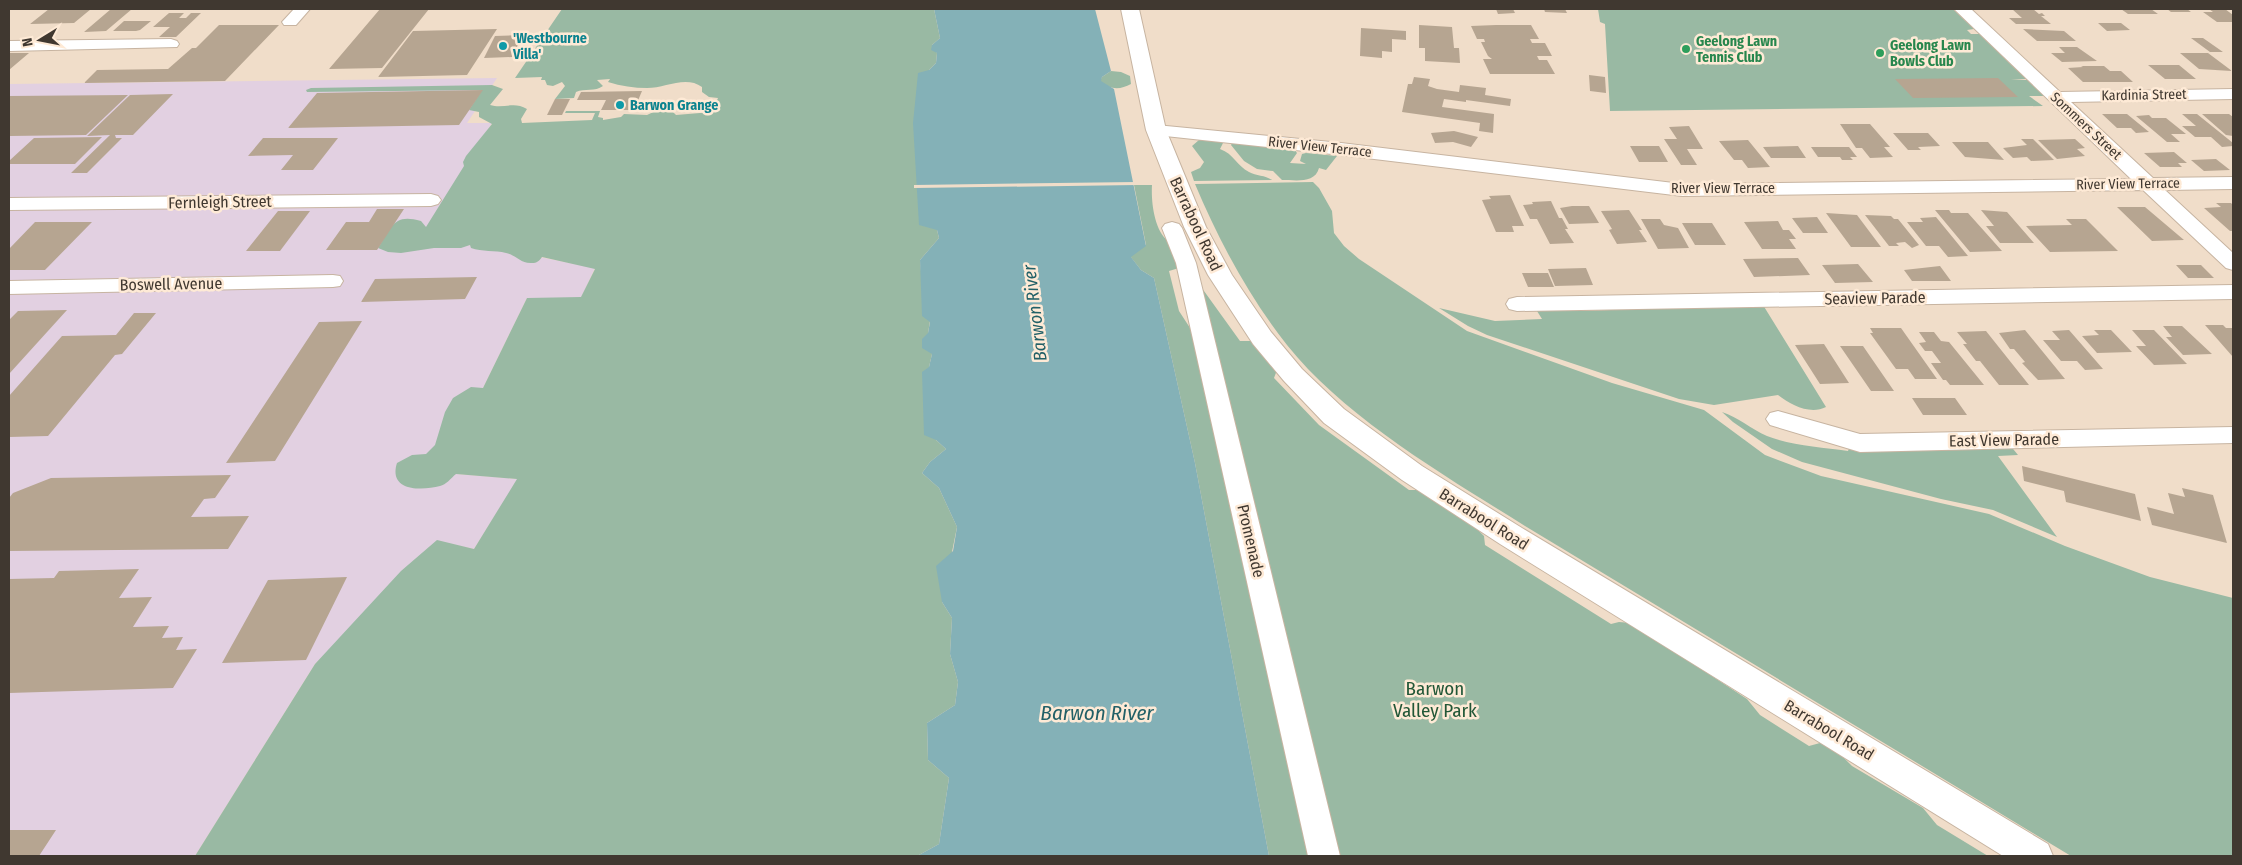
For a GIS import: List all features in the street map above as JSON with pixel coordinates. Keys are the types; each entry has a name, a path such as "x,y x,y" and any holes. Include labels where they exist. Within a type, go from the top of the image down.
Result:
{"street":[{"path":"290,22 302,9"},
{"name":"Barrabool Road","path":"1130,9 1156,130 1195,228 1220,275 1262,338 1293,375 1334,416 1412,473 1503,531 2035,856"},
{"name":"Sommers Street","path":"1962,9 2233,264"},
{"path":"9,46 171,44"},
{"name":"Kardinia Street","path":"2055,96 2233,94"},
{"name":"River View Terrace","path":"1156,130 1341,149 1682,190 2233,182"},
{"name":"Fernleigh Street","path":"9,204 431,200"},
{"name":"Promenade","path":"1172,228 1186,263 1324,856"},
{"name":"Boswell Avenue","path":"9,288 333,281"},
{"name":"Seaview Parade","path":"1517,304 2233,292"},
{"name":"East View Parade","path":"1778,419 1845,440 1860,442 2233,435"}],"shaded area":[{"path":"497,78 467,123 492,123 415,246 479,245 595,268 581,298 527,298 467,421 456,474 518,479 474,549 437,541 315,664 195,856 9,856 9,84"}],"green space":[{"path":"562,9 934,9 940,38 932,45 937,53 936,63 929,70 937,230 939,238 920,260 922,282 930,321 928,333 932,354 929,367 936,440 946,449 930,462 922,473 939,488 957,527 942,602 952,618 950,654 958,682 955,705 927,723 928,760 949,778 939,844 917,856 195,856 315,664 401,571 437,540 474,549 517,479 456,474 446,483 432,488 408,487 397,479 395,472 397,463 412,455 426,454 435,445 445,412 453,398 471,387 483,388 527,298 581,297 595,269 542,257 537,262 528,263 510,254 475,249 471,248 470,245 461,248 434,248 401,253 388,252 378,248 390,228 399,220 412,219 421,221 426,227 464,166 463,162 466,156 492,124 479,117 479,112 469,110 482,90 307,92 306,90 311,88 492,85 503,89 490,105 513,105 527,109 521,119 522,123 592,120 595,113 565,113 566,111 600,111 598,117 603,118 603,120 621,117 624,114 647,115 662,108 672,111 676,115 712,112 718,98 709,97 702,92 702,87 689,82 642,88 608,82 610,79 597,80 603,86 597,89 576,92 574,98 555,99 565,86 562,82 553,86 547,85 545,80 541,80 542,77 515,78"},
{"name":"Geelong Lawn Bowls Club","path":"1598,9 1953,9 1974,29 1967,30 1971,34 1980,34 2026,79 2011,80 2028,80 2044,96 2029,96 2043,106 1610,111 1605,24 1600,22"},
{"path":"1111,71 1121,72 1130,76 1131,84 1115,88 1100,81 1102,77"},
{"path":"1199,140 1216,140 1223,143 1220,149 1229,154 1245,169 1272,180 1194,181 1191,172 1200,168 1204,162 1192,146"},
{"path":"1232,143 1294,149 1297,153 1290,163 1306,164 1300,161 1302,154 1306,153 1337,156 1326,170 1319,168 1317,173 1309,179 1282,180 1273,171 1257,169 1244,161 1231,145"},
{"path":"1313,182 1319,188 1332,211 1334,233 1344,246 1359,259 1467,331 1612,383 1704,410 1765,455 1821,476 1989,514 2065,546 2150,577 2233,598 2233,856 2071,856 1525,526 1398,444 1338,397 1311,372 1287,345 1260,308 1236,268 1195,184"},
{"name":"Barwon Valley Park","path":"1134,185 1152,185 1154,215 1163,236 1240,341 1254,341 1277,370 1274,378 1319,425 1409,490 1418,490 1472,524 1484,536 1485,545 1611,624 1619,622 1631,623 1747,699 1760,715 1809,746 1820,743 1839,753 1852,766 1923,808 1937,825 1988,856 1269,856 1195,463 1154,278 1141,270 1130,256 1146,245","holes":["1179,268 1192,331 1179,311 1169,271"]},
{"path":"1763,305 1826,407 1814,410 1801,408 1778,395 1714,405 1679,399 1487,335 1439,308 1495,321 1542,319 1537,311 1553,308 1580,311"},
{"path":"1722,412 1767,436 1796,444 1848,451 1850,446 2009,444 2018,455 1998,456 2057,537 1993,510 1941,499 1802,462 1772,449"}],"water":[{"name":"Barwon River","path":"934,9 1095,9 1111,71 1102,77 1101,81 1114,89 1146,246 1131,257 1141,270 1154,278 1195,463 1269,856 917,856 939,844 949,778 928,760 927,723 955,705 958,682 950,654 952,618 942,602 936,566 953,551 957,527 939,488 922,473 930,462 946,449 936,440 924,435 922,372 929,367 932,354 922,348 922,339 928,333 930,322 922,316 920,260 939,238 937,230 919,225 913,123 918,73 929,70 936,63 937,53 931,50 932,45 940,38"}],"pier":[{"path":"1136,182 1137,185 914,188 914,185"}],"building":[{"path":"49,9 91,9 74,23 30,24"},
{"path":"111,9 132,9 106,31 84,32"},
{"path":"380,9 429,9 382,68 329,69"},
{"path":"1496,9 1513,9 1515,13 1498,14"},
{"path":"1544,9 1565,9 1567,13 1545,12"},
{"path":"2012,9 2033,9 2039,14 2042,13 2045,16 2041,16 2051,24 2016,24 2009,18 2022,18"},
{"path":"2121,9 2151,9 2158,14 2128,14"},
{"path":"2167,9 2187,9 2191,12 2171,12"},
{"path":"2209,9 2225,9 2233,15 2233,22 2217,22 2203,12 2213,12"},
{"path":"169,13 184,13 179,18 186,18 191,13 201,13 176,37 159,37 170,27 153,27"},
{"path":"124,21 151,21 140,30 113,31"},
{"path":"2098,23 2121,23 2130,30 2107,31"},
{"path":"219,25 279,25 225,81 84,83 97,70 168,69 192,48 196,48"},
{"path":"1419,25 1452,27 1454,48 1459,48 1460,63 1425,61 1425,48 1419,48"},
{"path":"1531,25 1539,39 1530,39 1532,43 1545,43 1552,56 1537,56 1539,60 1547,60 1555,74 1490,74 1483,59 1492,59 1488,56 1481,42 1485,42 1484,39 1477,39 1471,26"},
{"path":"1361,28 1406,31 1406,40 1392,39 1392,52 1382,51 1382,58 1360,56"},
{"path":"497,29 467,75 378,77 413,31"},
{"path":"2023,29 2064,31 2076,41 2037,41"},
{"name":"'Westbourne Villa'","path":"523,35 512,57 484,58 495,36"},
{"path":"2191,38 2203,38 2223,52 2210,52"},
{"path":"2059,47 2077,47 2097,61 2062,62 2051,53 2065,53"},
{"path":"9,53 29,53 9,70"},
{"path":"2180,53 2208,53 2232,71 2199,69"},
{"path":"2148,65 2179,65 2196,79 2165,79"},
{"path":"2081,66 2104,66 2110,71 2121,71 2133,82 2083,82 2068,68 2083,67"},
{"path":"1589,75 1605,77 1606,93 1590,91"},
{"path":"1414,77 1430,79 1428,86 1437,89 1459,92 1460,85 1486,88 1485,95 1511,99 1510,106 1444,99 1442,107 1494,114 1493,133 1479,131 1480,123 1402,112 1408,84 1412,84"},
{"path":"1998,78 2018,97 1913,98 1895,79"},
{"path":"483,90 459,125 288,128 317,93"},
{"name":"Barwon Grange","path":"642,91 634,110 601,110 606,100 577,100 581,92"},
{"path":"173,94 133,135 115,135 116,138 122,138 87,173 71,173 110,135 87,136 130,95"},
{"path":"128,95 86,135 9,136 9,96"},
{"path":"555,99 570,99 562,115 547,115"},
{"path":"2102,114 2127,114 2149,132 2136,133 2131,128 2117,128"},
{"path":"2182,114 2197,114 2233,143 2233,146 2222,147 2211,137 2195,137 2182,126 2196,126"},
{"path":"2202,114 2229,114 2233,117 2233,136 2226,135"},
{"path":"2149,115 2152,118 2166,118 2186,134 2171,134 2180,142 2167,142 2136,116"},
{"path":"1840,124 1870,124 1890,147 1884,147 1893,157 1870,158 1862,148 1856,148"},
{"path":"1689,126 1703,149 1687,149 1697,165 1681,165 1664,139 1677,139 1669,127"},
{"path":"1454,131 1478,137 1471,147 1453,142 1435,143 1431,133"},
{"path":"1893,133 1928,133 1940,146 1918,147 1921,150 1908,150"},
{"path":"102,137 75,164 9,164 9,161 34,138"},
{"path":"263,138 338,138 313,170 281,170 293,155 248,156"},
{"path":"2021,139 2033,139 2054,160 2031,161 2027,157 2013,158 2003,148 2027,145"},
{"path":"2075,139 2085,148 2077,149 2085,156 2057,159 2038,140"},
{"path":"1748,140 1770,167 1748,168 1742,160 1734,160 1719,141"},
{"path":"1952,142 1988,142 2004,160 1965,157"},
{"path":"1630,146 1659,146 1668,162 1639,162"},
{"path":"1798,146 1806,158 1771,158 1763,147"},
{"path":"1811,147 1849,147 1857,157 1850,157 1853,160 1842,160 1840,157 1818,157"},
{"path":"2174,152 2187,163 2178,163 2182,167 2160,167 2144,153"},
{"path":"2216,159 2230,170 2204,171 2191,160"},
{"path":"1510,195 1524,226 1512,226 1514,232 1496,232 1482,200 1491,199 1489,196"},
{"path":"1551,201 1574,243 1550,244 1537,219 1530,219 1523,205 1533,204 1532,202"},
{"path":"2216,203 2231,203 2233,205 2233,231 2230,231 2204,208 2221,207"},
{"path":"1589,206 1599,223 1569,224 1560,208"},
{"path":"2117,207 2145,207 2184,240 2152,241"},
{"path":"377,209 404,209 377,250 326,250 346,222 369,222"},
{"path":"1629,210 1642,230 1639,230 1647,242 1617,244 1609,230 1612,229 1601,211"},
{"path":"1935,210 1949,210 1951,213 1968,213 2002,251 1970,252"},
{"path":"1981,210 2007,212 2034,243 2000,243 1986,226 1994,226"},
{"path":"278,211 310,211 280,251 246,251"},
{"path":"1826,213 1857,215 1881,247 1851,247"},
{"path":"1865,215 1891,216 1894,219 1898,219 1919,245 1912,248 1905,242 1896,243 1899,246 1889,246"},
{"path":"1817,217 1828,233 1803,233 1792,218"},
{"path":"1936,217 1968,256 1948,257 1939,246 1926,246 1907,222 1923,222 1920,218"},
{"path":"1641,219 1660,219 1664,225 1678,228 1689,248 1658,249"},
{"path":"2066,219 2086,219 2118,251 2050,252 2026,226 2072,225"},
{"path":"1778,221 1783,230 1789,230 1796,239 1789,239 1796,249 1762,249 1744,222"},
{"path":"35,222 92,222 45,270 9,270 9,249"},
{"path":"1682,223 1712,223 1726,245 1695,245"},
{"path":"1798,258 1810,275 1754,277 1743,259"},
{"path":"1858,264 1873,282 1835,283 1822,265"},
{"path":"2176,265 2201,265 2214,278 2188,278"},
{"path":"1940,266 1951,281 1912,281 1904,270"},
{"path":"1586,268 1593,285 1555,286 1548,269"},
{"path":"1522,273 1548,273 1554,287 1528,287"},
{"path":"477,277 465,299 361,302 375,279"},
{"path":"67,310 9,374 9,320 18,311"},
{"path":"134,313 156,313 122,354 115,355 48,436 9,437 9,396 62,336 116,335"},
{"path":"362,321 275,461 226,463 319,322"},
{"path":"2205,325 2223,325 2226,328 2233,328 2233,357"},
{"path":"2163,326 2182,326 2212,354 2183,355 2166,337 2172,337"},
{"path":"1870,328 1901,328 1937,379 1915,379 1908,369 1896,369 1870,333 1873,333"},
{"path":"2025,330 2065,379 2038,380 2022,363 2025,362 2014,349 2010,349 1999,333"},
{"path":"2069,330 2103,369 2085,370 2077,361 2061,361 2043,340 2060,340 2052,331"},
{"path":"2094,330 2111,330 2132,352 2097,353 2082,336 2099,335"},
{"path":"2132,330 2154,330 2187,364 2154,365 2136,346 2146,346"},
{"path":"1986,331 2029,385 1999,385 1980,361 1976,361 1963,344 1967,344 1957,332"},
{"path":"1919,332 1934,332 1941,341 1949,342 1984,385 1950,385 1946,380 1943,380 1931,363 1941,363 1932,351 1925,351 1919,343 1926,342"},
{"path":"1824,344 1849,383 1820,384 1795,345"},
{"path":"1840,346 1863,346 1894,391 1871,391"},
{"path":"1912,398 1955,398 1967,415 1923,415"},
{"path":"2022,466 2135,494 2141,521 2066,502 2064,491 2024,481"},
{"path":"231,475 215,498 204,499 191,517 249,516 228,549 9,551 9,498 13,493 51,478"},
{"path":"2182,488 2213,495 2227,543 2152,525 2147,507 2174,514 2168,493 2185,497"},
{"path":"139,569 119,598 152,597 133,627 169,626 162,638 183,637 176,650 197,649 173,688 9,693 9,579 54,578 59,571"},
{"path":"347,577 306,660 222,663 268,580"},
{"path":"9,830 56,830 39,856 9,856"}],"place":[{"name":"'Westbourne Villa'","path":"503,46"},
{"name":"Geelong Lawn Tennis Club","path":"1686,49"},
{"name":"Geelong Lawn Bowls Club","path":"1880,53"},
{"name":"Barwon Grange","path":"620,105"}]}
